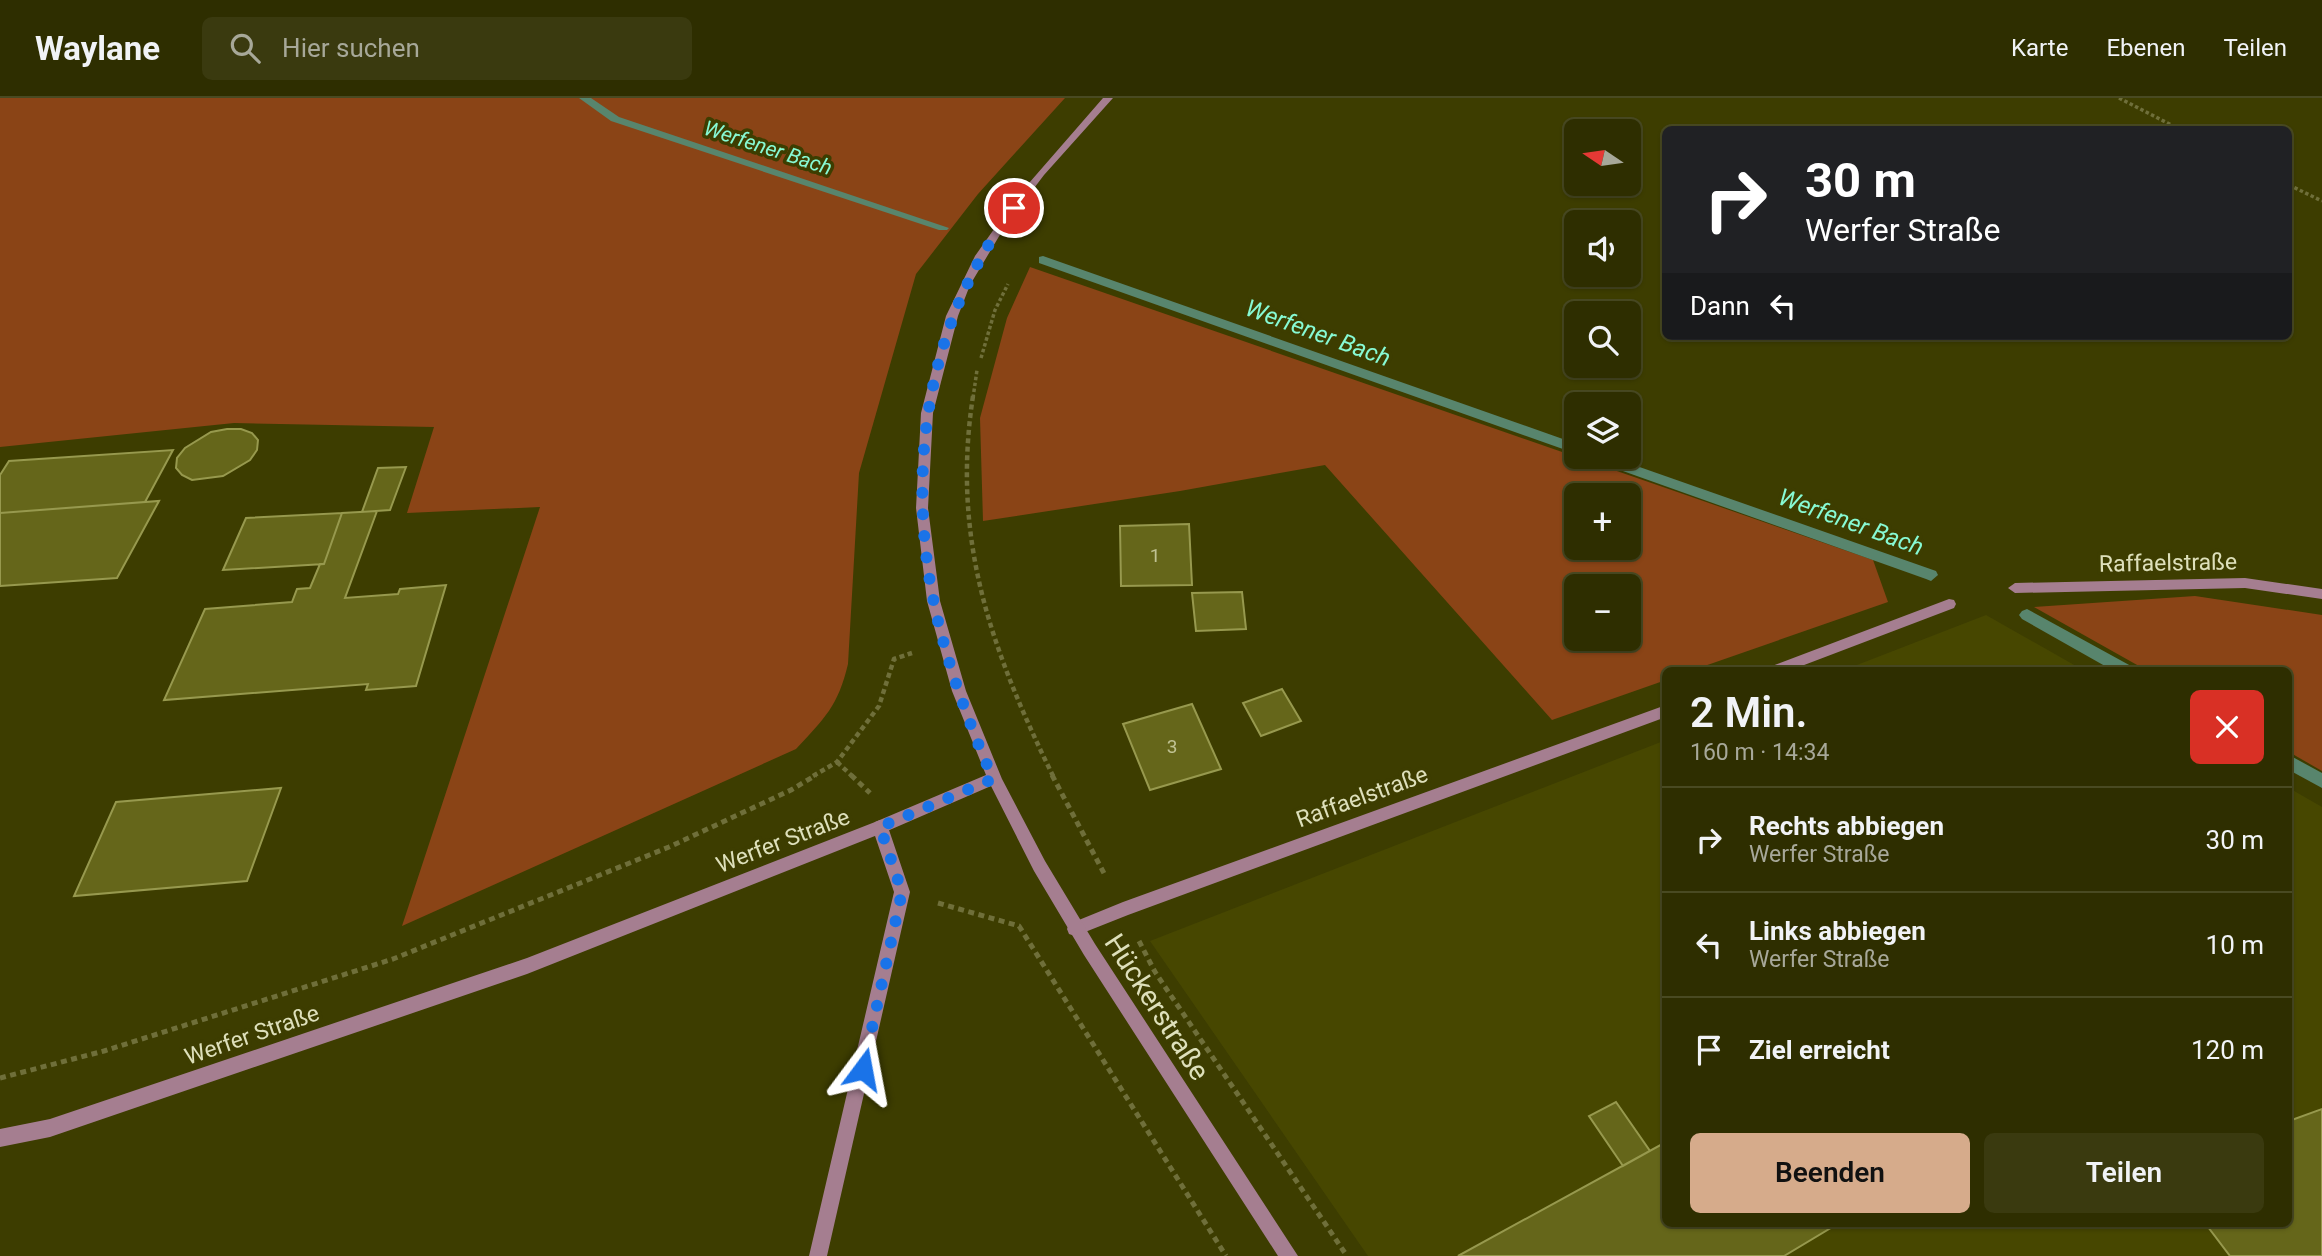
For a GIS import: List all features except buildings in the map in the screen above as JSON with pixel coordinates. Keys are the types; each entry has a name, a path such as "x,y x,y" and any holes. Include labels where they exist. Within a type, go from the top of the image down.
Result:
{"street":[{"path":"993,779 964,709 943,642 926,560 921,474 929,410 952,314 998,229 1047,166 1108,98"},
{"name":"Raffaelstraße","path":"2015,588 2245,583 2322,594"},
{"path":"1785,667 1949,604"},
{"name":"Raffaelstraße","path":"1075,929 1123,909 1662,712"},
{"name":"Werfer Straße","path":"0,1138 50,1128 527,966 880,827 993,779"},
{"name":"Hückerstraße","path":"993,779 1075,929 1289,1256"},
{"path":"818,1256 902,892 880,827"}],"path":[{"path":"2119,98 2173,126"},
{"path":"2292,186 2322,201"},
{"path":"1012,277 995,310 978,368 968,424 965,485 975,570 990,633 1015,699 1050,774 1155,972 1347,1256"},
{"path":"0,1078 104,1051 393,959 669,847 791,790 837,762 879,706 894,659 943,642"},
{"path":"837,762 898,819"},
{"path":"933,892 939,905 1019,926 1226,1256"}],"shaded area":[{"path":"0,98 1065,98 978,194 916,274 859,473 848,664 840,691 823,720 796,749 402,926 540,507 407,513 434,427 234,423 0,447"},
{"path":"1030,267 1564,453 1564,469 1611,469 1873,560 1888,602 1702,667 1662,667 1662,681 1552,720 1325,465 1180,491 983,521 980,418 1007,318"},
{"path":"2195,596 2322,615 2322,771 2292,754 2292,667 2141,667 2034,607"},
{"path":"1986,615 2078,667 1852,667"},
{"path":"1662,742 1662,1227 2292,1227 2292,790 2322,807 2322,1256 1368,1256 1150,941"}],"waterway":[{"name":"Werfener Bach","path":"584,98 615,119 943,228"},
{"name":"Werfener Bach","path":"1043,260 1564,444"},
{"name":"Werfener Bach","path":"1631,469 1931,575"},
{"name":"Werfener Bach","path":"2027,615 2120,667"},
{"name":"Werfener Bach","path":"2292,764 2322,781"}],"route":[{"path":"863,1069 902,892 880,827 993,779 964,709 943,642 926,560 921,474 937,365 952,314 970,276 1014,208"}]}
